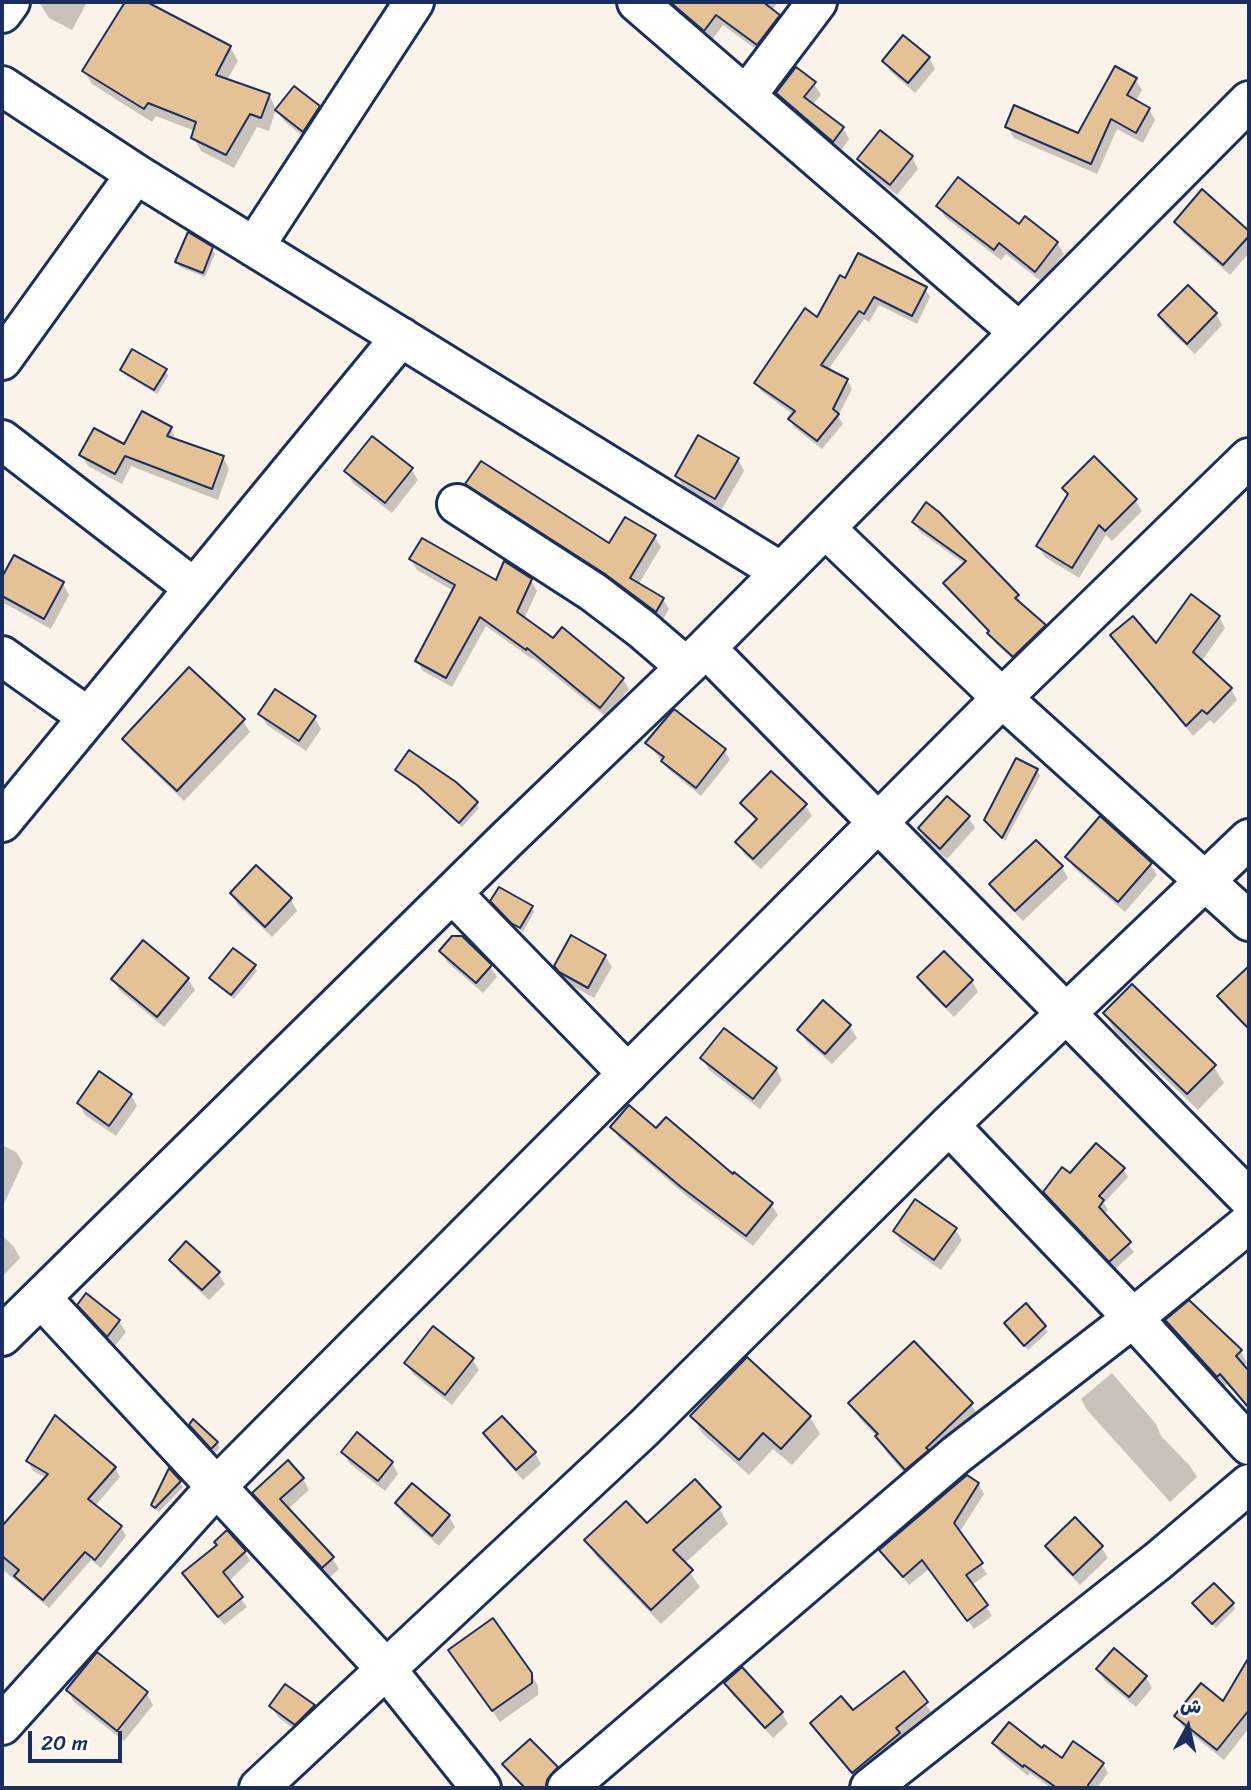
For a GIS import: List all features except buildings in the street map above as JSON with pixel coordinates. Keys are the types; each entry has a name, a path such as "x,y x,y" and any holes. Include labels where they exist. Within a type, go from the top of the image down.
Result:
{"street":[{"path":"2,13 10,2"},
{"path":"254,247 414,2"},
{"path":"637,2 1019,332"},
{"path":"746,96 817,2"},
{"path":"2,86 136,174 781,572"},
{"path":"481,1788 386,1669 217,1486 15,1317 696,658 1248,104"},
{"path":"2,360 136,174"},
{"path":"2,822 401,337"},
{"path":"2,440 194,589"},
{"path":"2,1725 217,1486 1002,698 1249,458"},
{"path":"457,503 593,592 643,630 696,658 877,824 1249,1199"},
{"path":"825,528 1002,698 1249,921"},
{"path":"2,656 88,717"},
{"path":"258,1788 644,1428 1064,1013 1249,839"},
{"path":"452,893 628,1074"},
{"path":"949,1125 1133,1318 1249,1445"},
{"path":"567,1788 956,1455 1133,1318 1249,1223"},
{"path":"870,1788 1158,1561 1249,1484"}]}
